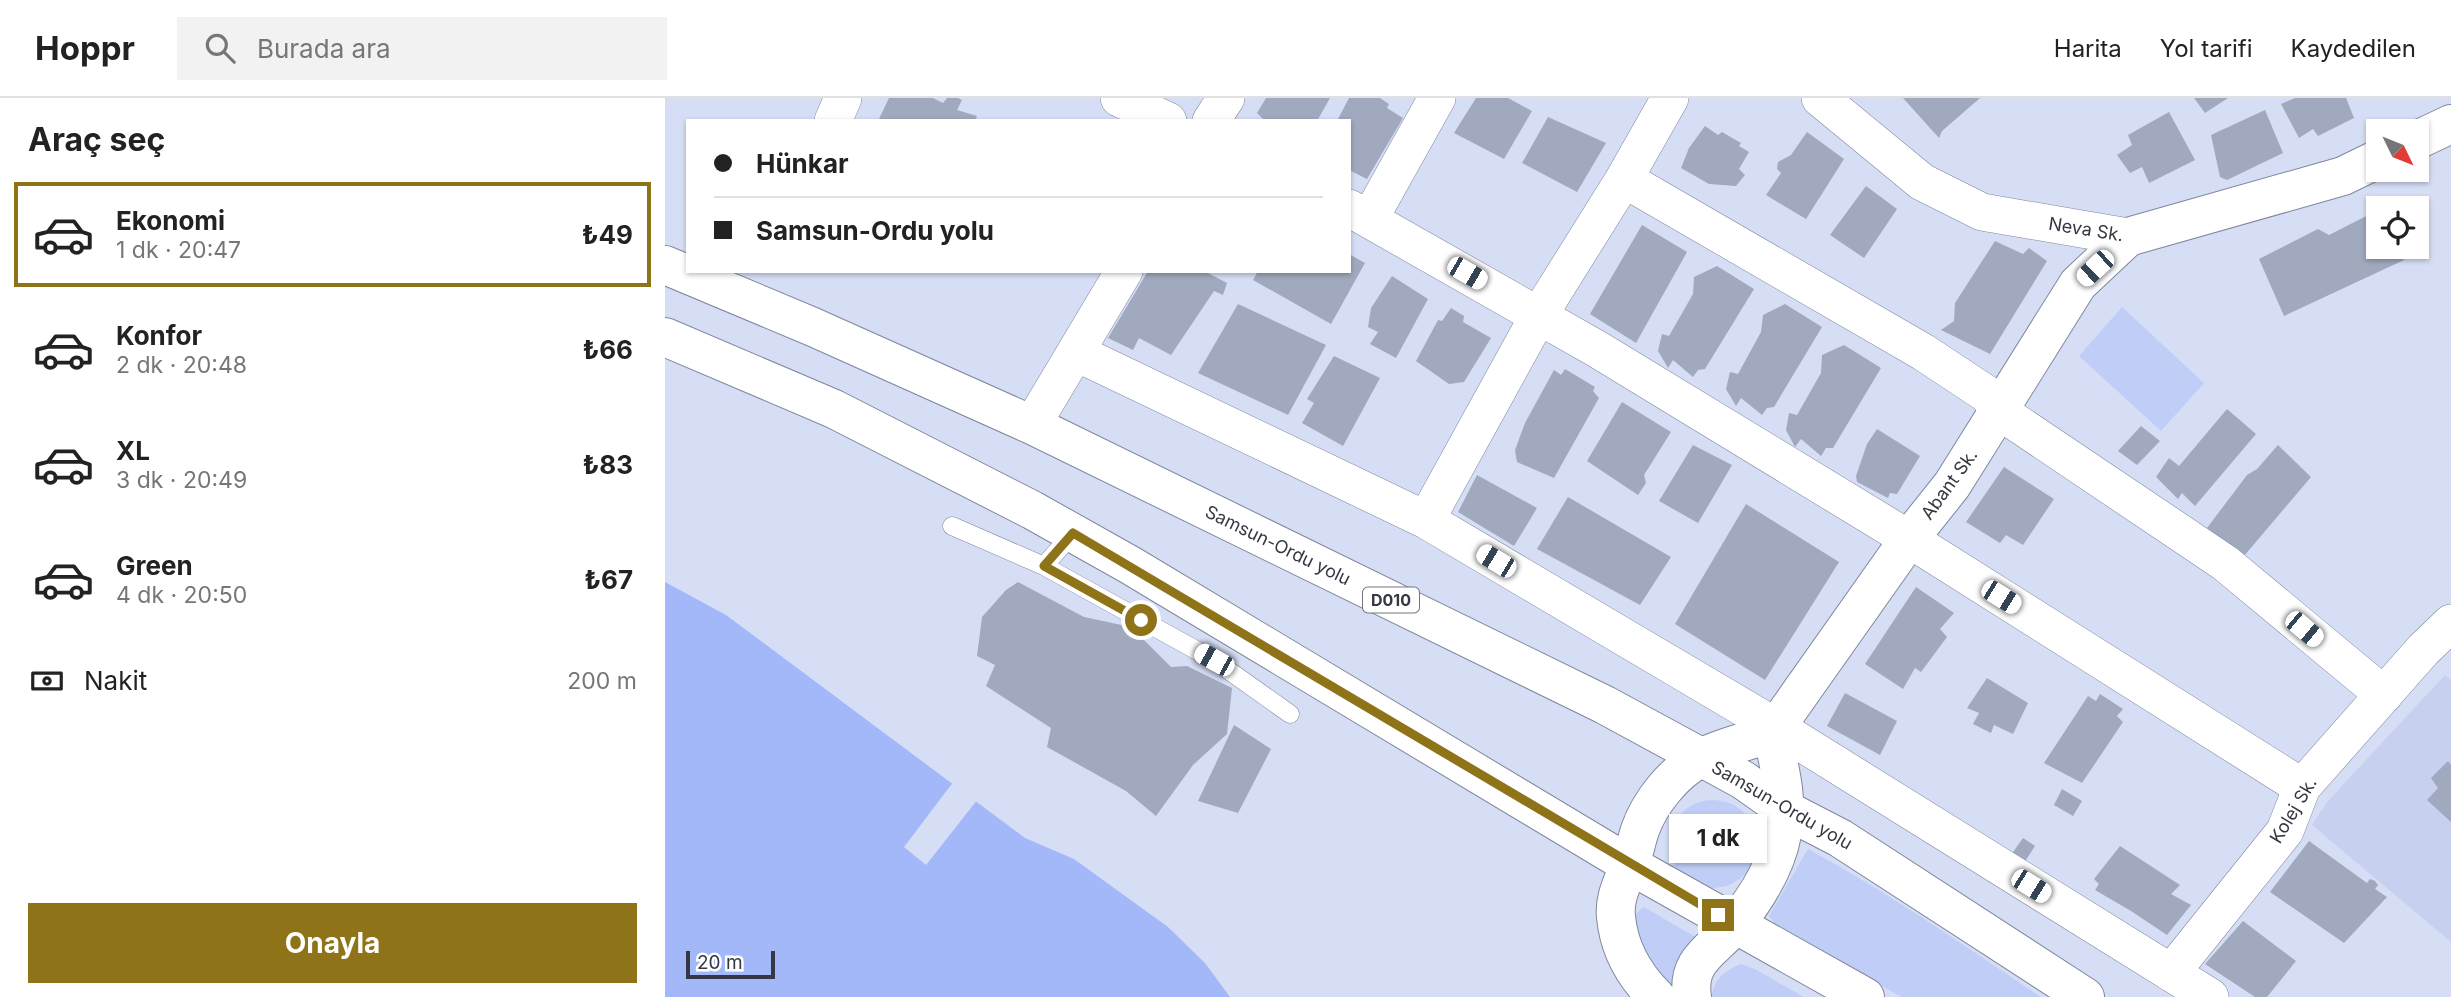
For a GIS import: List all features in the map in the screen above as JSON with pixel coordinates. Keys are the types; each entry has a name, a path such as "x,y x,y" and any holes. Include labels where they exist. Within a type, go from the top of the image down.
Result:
{"main road":[{"path":"2429,134 2451,124"},
{"name":"Neva Sk.","path":"2128,237 2343,176 2366,165"},
{"name":"Abant Sk.","path":"1774,730 1909,539 1952,485 2078,284 2128,237"},
{"name":"Samsun-Ordu yolu","path":"692,273 1032,425 1605,705 1743,780 1784,808 1840,838 2085,997"},
{"path":"665,337 834,409 1073,533 1630,865 1865,997"},
{"path":"1656,997 1633,969 1625,953 1618,932 1615,904 1641,827 1662,790 1682,771 1701,758 1774,730 1783,787 1783,833 1771,870 1759,892 1735,925 1697,964 1691,980 1692,997"}],"street":[{"path":"834,119 843,98"},
{"path":"1119,98 1164,119"},
{"path":"1212,119 1226,98"},
{"path":"1437,98 1360,213 1539,315 1909,539 2302,787"},
{"path":"1426,520 1539,315 1624,179 1670,98"},
{"name":"Neva Sk.","path":"1820,98 1922,182 1982,212 2128,237"},
{"path":"1624,179 1923,352 1988,395 1999,411 2225,564 2384,695"},
{"path":"1032,425 1123,273"},
{"path":"1077,353 1426,520 2210,997"},
{"name":"Kolej Sk.","path":"2171,973 2285,831 2302,787 2423,650 2451,623"}],"lane":[{"path":"951,526 1044,566 1214,660 1290,714"},
{"path":"1044,566 1073,533"}],"shaded area":[{"path":"2122,307 2204,383 2161,431 2079,356"},
{"path":"665,582 726,615 1025,838 1074,859 1168,927 1205,963 1230,997 665,997"},
{"path":"2445,675 2451,680 2451,942 2312,825 2327,802"},
{"path":"1713,800 1730,803 1744,813 1754,827 1757,844 1754,861 1744,875 1730,885 1713,888 1696,885 1682,875 1672,861 1669,844 1672,827 1682,813 1696,803"},
{"path":"1808,849 1897,902 2041,997 1902,997 1793,938 1778,928 1769,916"},
{"path":"1644,907 1697,938 1678,996 1655,968 1644,949 1635,914"},
{"path":"1741,964 1804,997 1712,997 1721,976"}],"pier":[{"path":"954,781 978,799 926,865 904,847"}],"building":[{"path":"889,98 933,98 943,103 947,98 958,98 962,100 957,110 977,116 976,119 879,119"},
{"path":"1266,98 1330,98 1318,119 1263,119 1257,113"},
{"path":"1349,98 1380,98 1389,104 1387,108 1403,118 1367,179 1351,171 1351,119 1338,119"},
{"path":"1476,98 1508,98 1532,111 1504,159 1454,133"},
{"path":"1903,98 1980,98 1942,131 1939,138"},
{"path":"2194,98 2228,98 2205,113"},
{"path":"2295,98 2346,98 2354,118 2318,136 2313,129 2299,138 2281,104"},
{"path":"2265,110 2283,153 2227,180 2220,177 2211,135"},
{"path":"2169,112 2195,160 2149,183 2142,167 2130,173 2117,155 2132,145 2128,135"},
{"path":"1548,117 1606,143 1577,192 1522,163"},
{"path":"1705,126 1718,135 1722,132 1741,143 1739,146 1749,152 1739,169 1745,175 1736,186 1709,184 1681,168 1689,148"},
{"path":"1807,132 1844,159 1806,219 1766,195 1781,173 1777,169 1778,162 1791,155"},
{"path":"1866,186 1897,209 1864,258 1830,235"},
{"path":"2366,216 2366,259 2404,260 2284,316 2259,259 2318,229 2329,235"},
{"path":"1642,225 1687,252 1636,343 1590,314"},
{"path":"1995,241 2023,254 2029,248 2047,261 1990,354 1941,330 1954,321 1955,303"},
{"path":"1351,255 1365,263 1331,324 1253,280 1257,273 1351,273"},
{"path":"1717,266 1754,289 1705,369 1698,370 1693,377 1673,360 1668,368 1658,351 1662,334 1669,336 1693,294 1694,277"},
{"path":"1147,273 1208,273 1227,283 1223,295 1214,291 1171,355 1139,338 1133,350 1108,338"},
{"path":"1392,276 1428,299 1396,358 1370,344 1378,332 1368,327 1371,308"},
{"path":"1238,304 1326,345 1288,415 1198,373"},
{"path":"1785,304 1822,327 1774,407 1767,408 1762,415 1741,398 1736,406 1726,389 1730,372 1738,374 1761,332 1763,315"},
{"path":"1451,308 1464,316 1463,322 1491,338 1464,382 1449,384 1416,361 1438,320 1442,321"},
{"path":"1844,345 1881,368 1833,448 1826,448 1821,456 1801,439 1795,447 1786,430 1789,413 1797,415 1821,373 1822,355"},
{"path":"1334,356 1380,378 1343,446 1302,423 1314,403 1307,399"},
{"path":"1565,369 1595,387 1593,391 1599,398 1554,478 1517,462 1515,450 1525,423 1554,370 1561,375"},
{"path":"1622,402 1671,432 1644,475 1646,483 1638,495 1587,461"},
{"path":"2227,409 2256,434 2195,506 2182,493 2178,499 2156,477 2169,458 2179,466"},
{"path":"2141,426 2160,441 2137,465 2118,451"},
{"path":"1877,429 1920,456 1897,494 1890,493 1888,498 1857,482 1856,476 1867,444"},
{"path":"1693,445 1732,465 1698,523 1659,501"},
{"path":"2278,445 2311,477 2244,556 2207,528 2247,475 2257,469"},
{"path":"2004,467 2054,499 2023,545 2006,535 2000,543 1966,522"},
{"path":"1477,475 1537,508 1514,546 1458,512"},
{"path":"1568,497 1671,557 1640,605 1537,549"},
{"path":"1746,504 1839,562 1765,680 1675,624"},
{"path":"1018,582 1084,617 1131,627 1171,667 1187,666 1232,688 1227,734 1193,765 1156,816 1126,791 1047,747 1051,728 986,686 995,665 977,656 982,617 1006,590"},
{"path":"1916,587 1954,613 1940,629 1947,637 1921,672 1915,668 1903,689 1865,664"},
{"path":"1987,678 2028,703 2013,734 1994,725 1991,733 1973,724 1979,713 1967,708"},
{"path":"1845,693 1897,721 1880,755 1827,726"},
{"path":"2100,694 2123,709 2117,716 2123,722 2082,783 2044,763 2088,696 2096,701"},
{"path":"1234,725 1271,749 1238,813 1198,801"},
{"path":"2448,761 2451,765 2451,822 2427,800 2438,788 2431,778"},
{"path":"2062,789 2082,801 2073,816 2054,805"},
{"path":"2023,838 2035,846 2024,863 2011,855"},
{"path":"2309,841 2367,883 2370,879 2375,881 2378,885 2375,889 2387,897 2344,943 2270,892"},
{"path":"2120,846 2180,885 2171,894 2191,905 2167,935 2095,890 2099,884 2094,879"},
{"path":"2243,921 2296,961 2267,997 2255,997 2205,964"}],"route":[{"path":"1141,620 1044,566 1073,533 1523,802 1718,915"}]}
